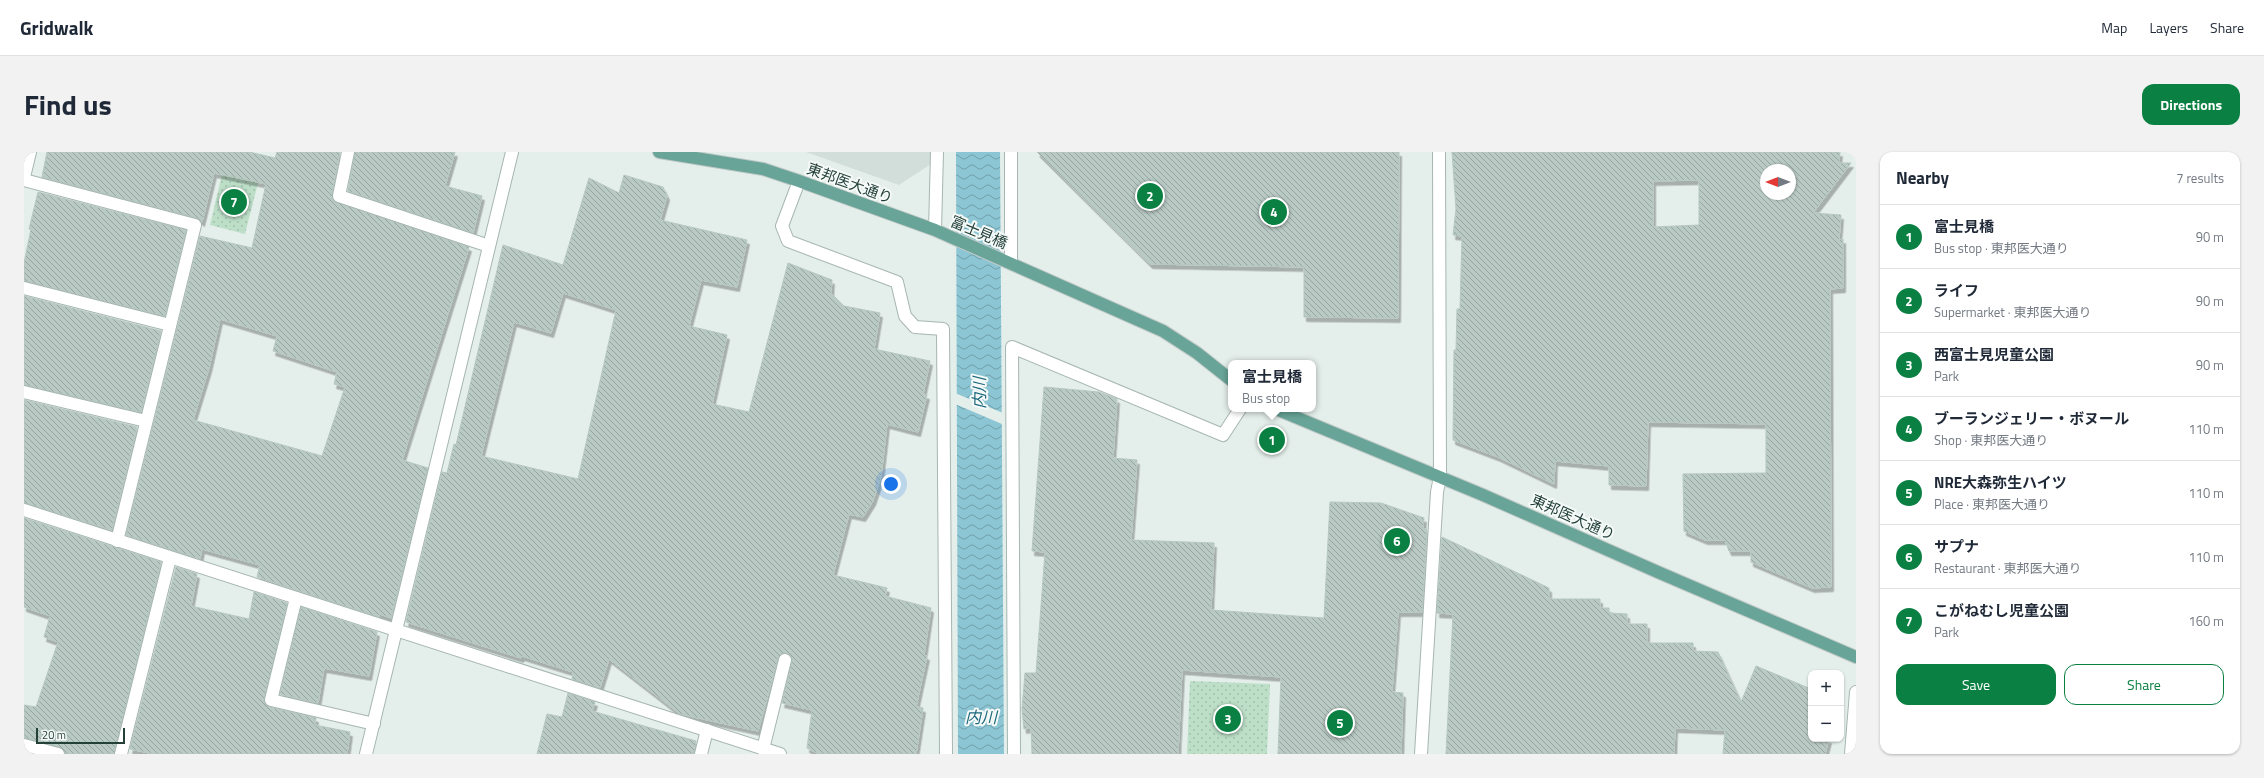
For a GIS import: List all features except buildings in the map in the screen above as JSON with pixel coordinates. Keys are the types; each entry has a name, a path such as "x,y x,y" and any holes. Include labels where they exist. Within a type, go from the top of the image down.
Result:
{"main road":[{"name":"東邦医大通り","path":"659,152 763,169 935,230"},
{"name":"富士見橋","path":"935,230 1011,262"},
{"path":"1011,262 1163,331 1197,353 1228,378"},
{"name":"東邦医大通り","path":"1283,412 1440,477 1856,657"}],"street":[{"path":"30,152 24,178 195,225 117,541"},
{"path":"348,152 339,196 489,246"},
{"path":"366,754 512,152"},
{"path":"935,230 937,152"},
{"path":"1011,152 1011,262"},
{"path":"1421,754 1437,492 1440,477 1439,152"},
{"path":"799,181 782,226 788,241 897,282 904,316 915,327 943,329 946,754"},
{"path":"24,288 170,324"},
{"path":"1014,754 1012,347 1223,435 1238,412"},
{"path":"24,392 146,421"},
{"path":"24,510 780,754"},
{"path":"121,754 170,558"},
{"path":"296,598 271,700 374,724"},
{"path":"763,748 785,660"},
{"path":"1851,754 1856,692"},
{"path":"701,754 707,730"},
{"path":"24,745 58,754"}],"shaded area":[{"path":"806,152 931,152 931,164 899,185"}],"green space":[{"path":"223,170 259,179 245,234 210,225"},
{"path":"1190,681 1270,684 1267,754 1187,754"}],"water":[{"name":"内川","path":"956,152 1000,152 1004,754 958,754"}],"pier":[{"path":"955,393 1003,413 1002,424 955,404"}],"place":[{"name":"ライフ","path":"1150,196"},
{"name":"こがねむし児童公園","path":"234,202"},
{"name":"ブーランジェリー・ボヌール","path":"1274,212"},
{"name":"富士見橋","path":"1272,440"},
{"name":"サプナ","path":"1397,541"},
{"name":"西富士見児童公園","path":"1228,719"},
{"name":"NRE大森弥生ハイツ","path":"1340,723"}]}
